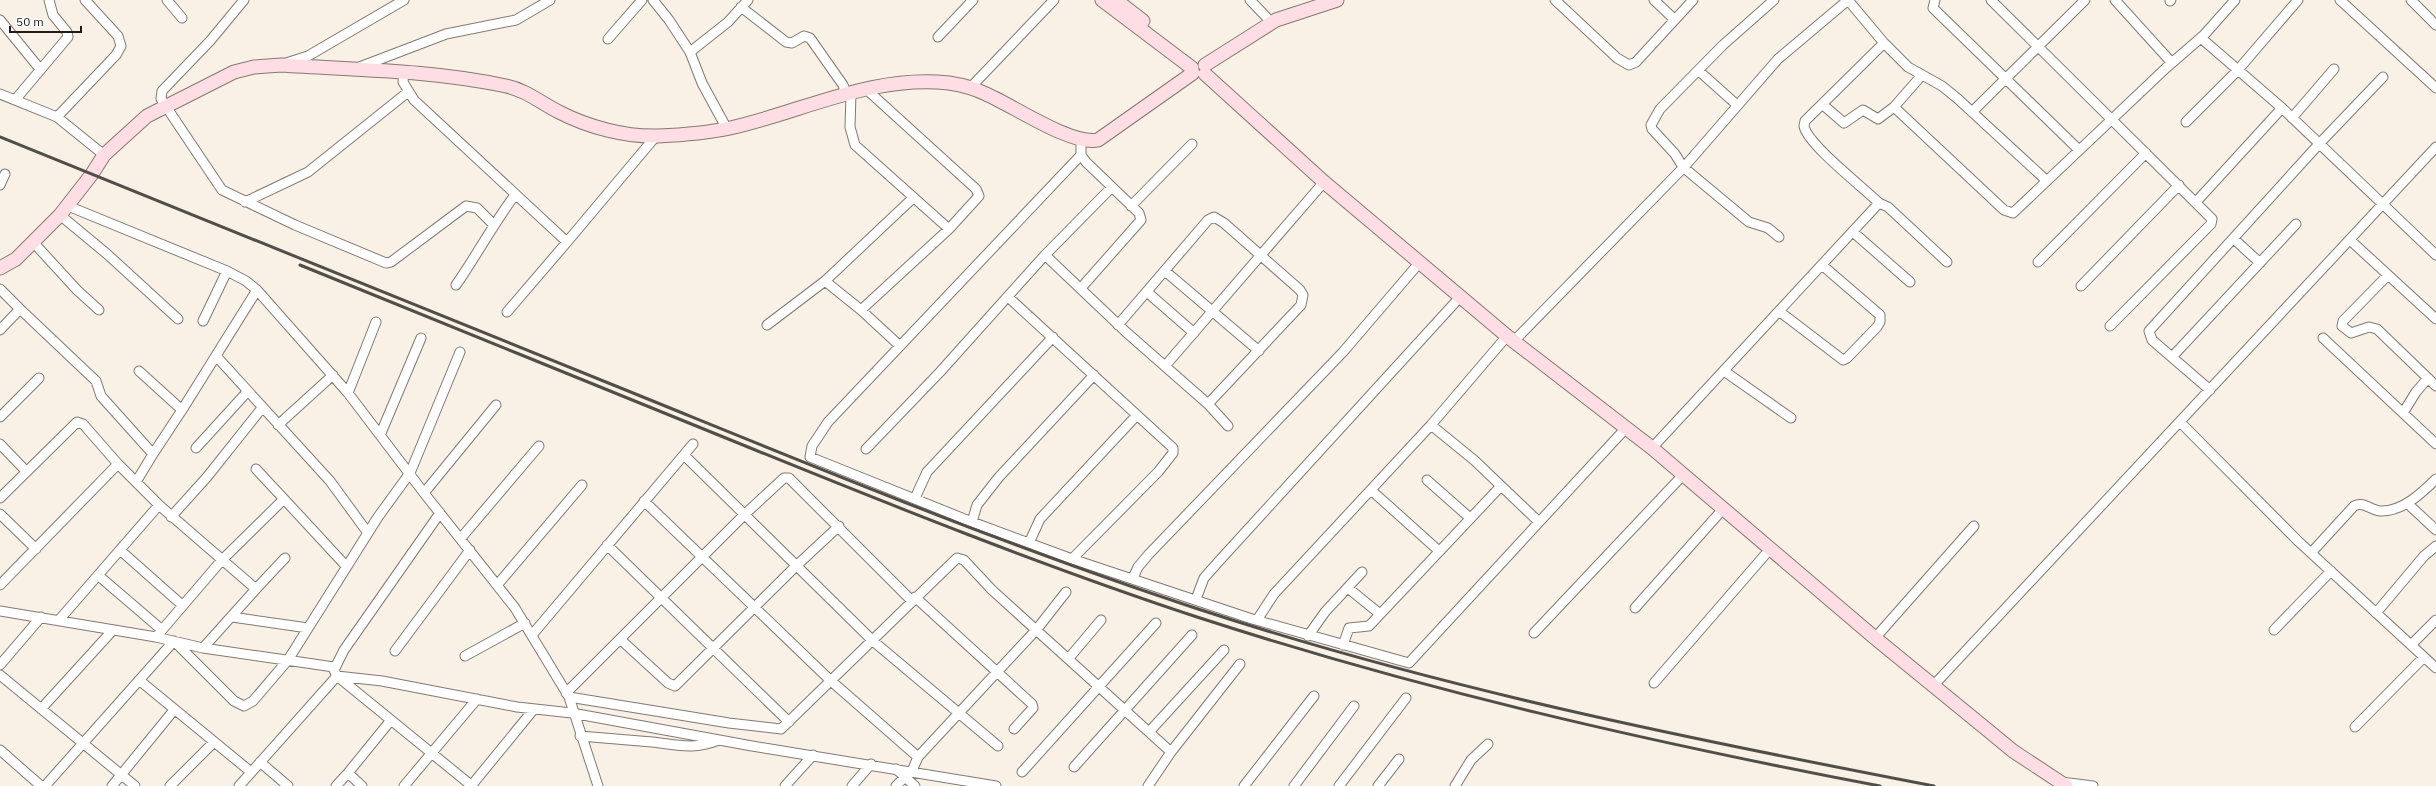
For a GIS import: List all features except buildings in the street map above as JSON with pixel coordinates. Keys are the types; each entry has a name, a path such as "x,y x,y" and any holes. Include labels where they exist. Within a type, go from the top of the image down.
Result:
{"street":[{"path":"15,100 68,37 66,32 54,17 49,0"},
{"path":"57,117 116,55 121,46 118,36 85,0"},
{"path":"167,0 182,18"},
{"path":"244,0 207,45 162,91 161,99 217,184 227,194 386,263 392,262 466,206 477,208 493,224"},
{"path":"281,65 308,56 404,0"},
{"path":"354,69 446,34 516,20 550,0"},
{"path":"608,39 642,0"},
{"path":"652,0 669,20 690,52 702,83 728,129"},
{"path":"938,37 973,0"},
{"path":"970,88 1054,0"},
{"path":"1102,0 1198,69"},
{"path":"1116,0 1198,69 1324,182 1511,338 1652,448 1875,638 2013,751 2063,784 2093,786"},
{"path":"1250,0 1272,23"},
{"path":"0,268 16,259 64,210 104,155 147,116 166,108 234,72 254,67 281,65 404,71 461,77 519,90 559,112 597,127 637,135 656,136 728,129 882,84 926,82 970,88 1081,140 1098,140 1198,69 1272,23 1336,0"},
{"path":"1555,0 1617,58 1629,65 1636,62 1693,0"},
{"path":"1654,0 1674,19"},
{"path":"1774,0 1723,45 1660,109 1651,125 1652,129 1675,154 1683,168 1749,222 1768,228 1779,237"},
{"path":"1257,620 1274,594 1511,338 1683,168 1737,105 1794,44 1848,0 1884,43 1908,67 1942,86 2047,181"},
{"path":"1935,0 1933,8 2080,150"},
{"path":"1991,0 2211,216 2210,224 2110,326"},
{"path":"1972,112 2085,0"},
{"path":"2115,0 2172,63"},
{"path":"1894,107 2008,212 2016,211 2172,63 2201,38 2235,0"},
{"path":"2186,122 2237,71 2298,0"},
{"path":"2340,0 2436,88"},
{"path":"2411,0 2436,24"},
{"path":"690,52 728,22 744,3 786,42 792,43 804,36 810,38 849,94 850,127 855,145 949,229"},
{"path":"0,20 40,69"},
{"path":"2201,38 2237,71 2282,108 2436,255"},
{"path":"1884,43 1805,121 1804,126 1808,136 1880,203 1888,207 1947,262"},
{"path":"2292,118 2334,69"},
{"path":"404,71 403,82 414,100 567,242"},
{"path":"1699,71 1737,105"},
{"path":"1822,104 1844,123 1863,110 1878,118 1894,107 1922,75"},
{"path":"2210,390 2152,340 2149,331 2234,240 2319,144 2383,77"},
{"path":"862,310 978,200 979,192 866,89"},
{"path":"245,202 308,172 408,92"},
{"path":"0,94 57,117 104,155"},
{"path":"2196,202 2282,108"},
{"path":"507,312 656,136"},
{"path":"1081,140 1081,155 1086,162 1139,213 1140,222 1081,288"},
{"path":"1131,206 1192,144"},
{"path":"1933,686 2436,147"},
{"path":"2038,262 2146,153"},
{"path":"1081,155 828,422 809,455 817,461 915,498 972,522 1072,559 1308,636 1404,663 1411,662 1626,428"},
{"path":"0,185 5,174"},
{"path":"1165,366 1324,182"},
{"path":"2081,286 2179,186"},
{"path":"866,449 1008,297 1045,255 1112,187"},
{"path":"456,285 480,251 493,224 515,195"},
{"path":"767,326 825,281 913,198"},
{"path":"1652,448 1880,203"},
{"path":"64,210 227,272 246,281 257,290 348,393 381,433 424,493 498,584 525,623 570,703 598,786"},
{"path":"64,210 178,319"},
{"path":"1118,325 1211,217 1219,218 1300,290 1303,298 1301,305 1208,404"},
{"path":"2172,357 2296,224"},
{"path":"1853,232 1910,282"},
{"path":"2234,240 2260,263"},
{"path":"2350,240 2436,319"},
{"path":"33,242 77,290 99,310"},
{"path":"1045,255 1118,325 1208,404 1228,426"},
{"path":"1132,578 1138,567 1149,554 1343,352 1420,262"},
{"path":"1778,311 1843,360 1848,358 1880,322 1880,315 1822,265"},
{"path":"1165,270 1259,351"},
{"path":"203,321 227,272"},
{"path":"2388,275 2342,322 2342,326 2351,333 2370,327 2377,329 2436,386"},
{"path":"825,281 862,310 900,346"},
{"path":"0,289 96,381 101,396 152,454"},
{"path":"136,482 152,454 217,357 257,290"},
{"path":"1147,292 1194,333"},
{"path":"1196,599 1204,578 1216,564 1461,296"},
{"path":"1008,297 1173,448 1173,453 1153,477 1072,559"},
{"path":"0,330 20,309"},
{"path":"348,393 376,322"},
{"path":"915,498 927,472 1053,337"},
{"path":"381,433 421,338"},
{"path":"2323,338 2436,444"},
{"path":"174,642 234,701 244,706 253,701 288,660 346,566 410,473 460,352"},
{"path":"217,357 247,392 330,481 368,533"},
{"path":"139,371 182,410"},
{"path":"1724,371 1791,418"},
{"path":"972,522 977,505 999,476 1094,375"},
{"path":"278,425 333,376"},
{"path":"0,416 39,378"},
{"path":"2403,413 2416,392 2428,378"},
{"path":"196,448 247,392"},
{"path":"424,493 496,405"},
{"path":"171,516 207,477 262,408"},
{"path":"1029,543 1040,519 1137,415"},
{"path":"0,498 77,422 83,424 118,464 159,505 256,589"},
{"path":"2180,422 2311,553 2436,668"},
{"path":"1431,425 1501,486 1539,522"},
{"path":"0,444 26,471"},
{"path":"532,635 693,444"},
{"path":"461,538 539,446"},
{"path":"684,455 795,567 873,641 998,746"},
{"path":"0,586 118,464"},
{"path":"256,469 346,566"},
{"path":"1534,633 1683,475"},
{"path":"570,703 620,639 744,515 782,478 786,477 791,479 913,599 1032,704 1033,708 1014,729"},
{"path":"2311,553 2349,510 2358,504 2380,511 2398,508 2407,503 2436,479"},
{"path":"1428,480 1470,518"},
{"path":"498,584 582,485"},
{"path":"1343,646 1350,628 1366,628 1501,486"},
{"path":"1371,490 1439,551"},
{"path":"159,634 221,560 284,499"},
{"path":"644,501 830,680 913,767 915,786"},
{"path":"2407,503 2436,530"},
{"path":"59,620 99,576 159,505"},
{"path":"1636,608 1723,509"},
{"path":"239,786 336,671 344,650 440,513"},
{"path":"0,514 36,549"},
{"path":"620,639 673,686 679,683 795,567 839,526"},
{"path":"1875,638 1974,526"},
{"path":"607,545 660,599 789,722"},
{"path":"2376,613 2424,556 2436,546"},
{"path":"1654,683 1770,549"},
{"path":"120,550 182,606"},
{"path":"395,651 470,550"},
{"path":"203,648 285,558"},
{"path":"99,576 159,634 174,642 203,648 288,660 336,671 534,710 570,703 775,730 781,729 789,722 830,680 873,641 954,559 960,558 1069,658 1099,688 1171,752"},
{"path":"2274,630 2331,571"},
{"path":"1308,636 1325,612 1362,572"},
{"path":"1348,588 1380,614"},
{"path":"896,786 958,713 1037,629 1066,592"},
{"path":"0,611 113,630 159,634"},
{"path":"0,666 41,617"},
{"path":"232,617 308,628"},
{"path":"1069,658 1101,620"},
{"path":"2411,646 2436,620"},
{"path":"465,656 525,623"},
{"path":"1022,772 1156,623"},
{"path":"40,709 113,630"},
{"path":"1074,767 1192,634"},
{"path":"45,786 174,642"},
{"path":"1149,732 1224,650"},
{"path":"2355,727 2424,657"},
{"path":"1148,786 1171,752 1240,664"},
{"path":"336,671 391,720 471,786 534,710"},
{"path":"0,675 135,786"},
{"path":"139,680 251,772"},
{"path":"1244,786 1314,696"},
{"path":"1339,786 1406,698"},
{"path":"404,786 477,699"},
{"path":"570,703 720,740 895,768 913,767 996,786"},
{"path":"1294,786 1354,706"},
{"path":"112,786 174,710"},
{"path":"336,786 391,720"},
{"path":"580,736 654,743 678,747 702,746 720,740"},
{"path":"170,786 214,742"},
{"path":"1455,786 1471,760 1488,744"},
{"path":"0,750 41,786"},
{"path":"785,786 813,755"},
{"path":"1378,786 1399,759"},
{"path":"260,762 288,786"},
{"path":"852,786 870,764"},
{"path":"348,773 362,786"}],"railway":[{"path":"0,137 915,506 1054,559 1195,608 1286,637 1470,687 1655,730 1934,786"},
{"path":"300,265 912,513 1082,577 1197,617 1366,668 1451,691 1621,732 1880,786"}]}
